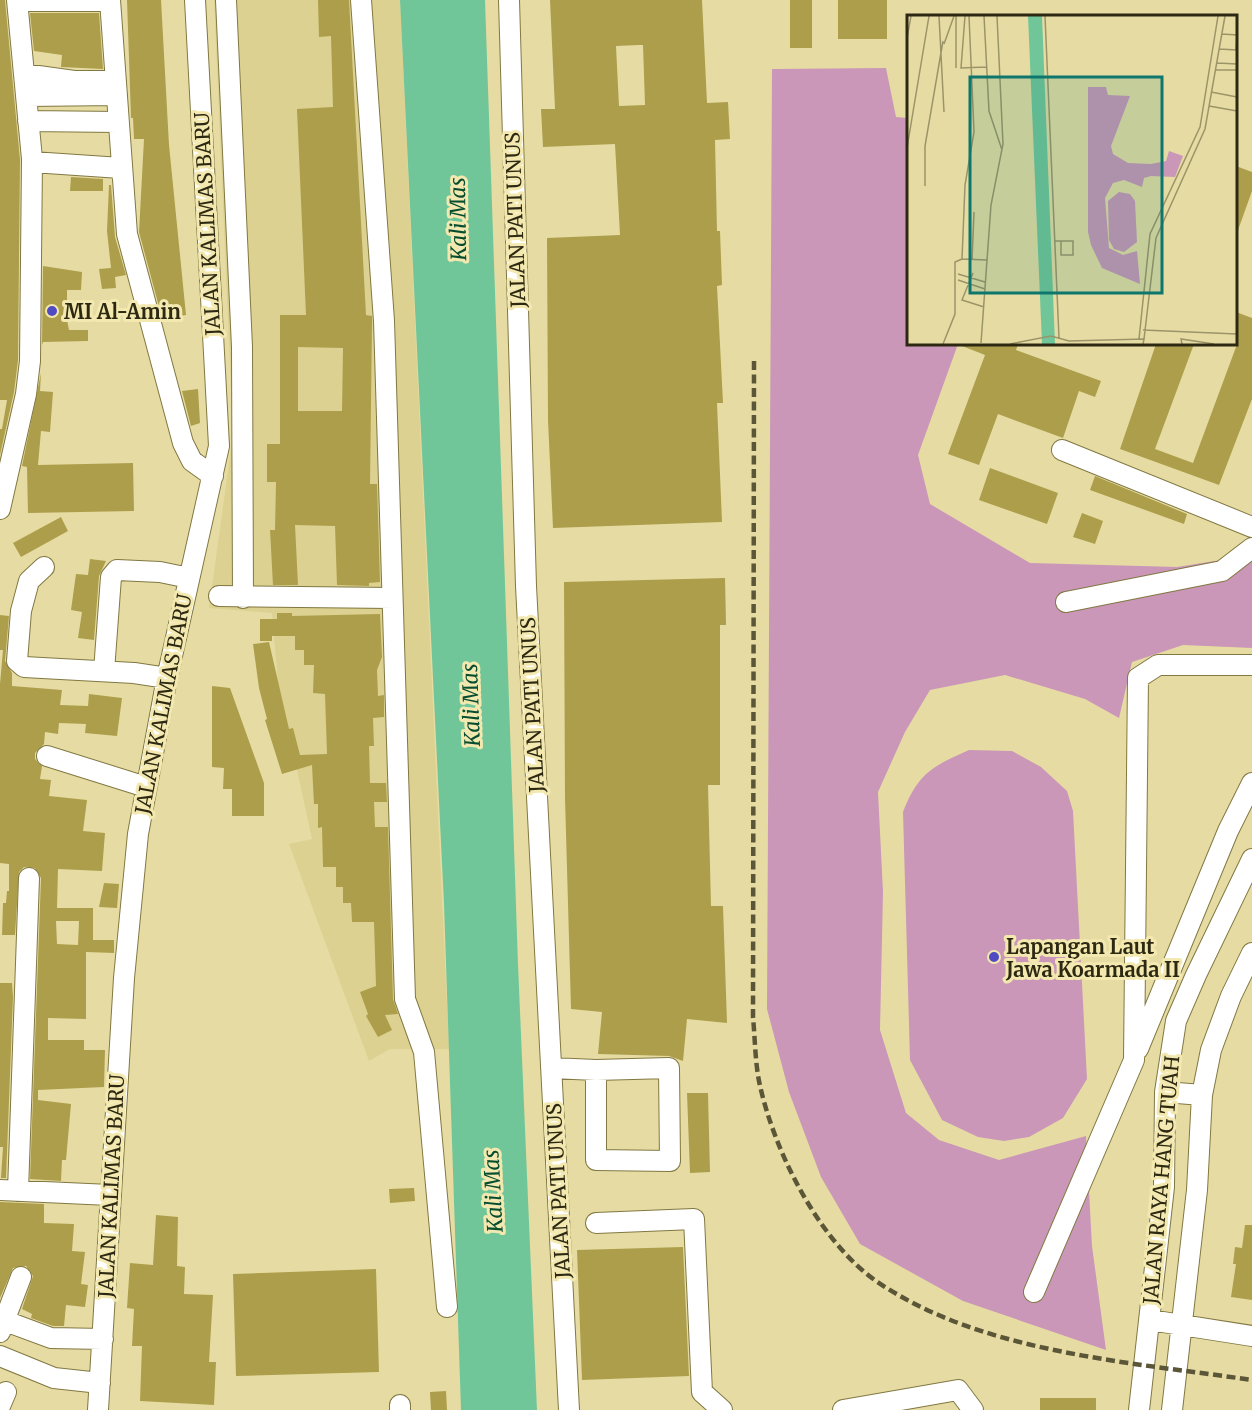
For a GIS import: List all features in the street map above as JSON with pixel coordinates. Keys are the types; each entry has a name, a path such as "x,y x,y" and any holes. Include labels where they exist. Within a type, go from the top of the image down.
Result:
{"street":[{"path":"0,509 26,394 30,361 32,162 17,1 110,0 127,234 183,443 192,461 213,476"},
{"name":"JALAN KALIMAS BARU","path":"98,1410 124,978 138,834 167,678 213,476 219,437 195,0"},
{"path":"226,0 242,347 243,598"},
{"path":"361,0 384,321 392,659 405,999 424,1052 447,1306"},
{"name":"JALAN PATI UNUS","path":"509,0 526,586 569,1410"},
{"path":"24,74 116,88"},
{"path":"26,96 116,88"},
{"path":"28,121 118,122"},
{"path":"32,162 121,168"},
{"path":"1062,450 1252,526"},
{"path":"1066,602 1222,571 1252,548"},
{"path":"44,567 29,581 21,611 17,661 24,667 104,671 167,678"},
{"path":"104,671 111,577 117,570 160,572 187,586 215,596 243,598 392,597"},
{"path":"1134,1060 1138,678 1158,665 1252,665"},
{"path":"47,756 146,787"},
{"path":"1034,1292 1134,1060 1228,831 1252,783"},
{"name":"JALAN RAYA HANG TUAH","path":"1140,1405 1164,1187 1165,1092 1176,1022 1252,859"},
{"path":"29,878 9,1190 110,1195"},
{"name":"JALAN RAYA HANG TUAH","path":"1172,1410 1197,1190 1202,1095 1211,1050 1245,983 1252,953"},
{"path":"551,1068 596,1070 669,1068 670,1161 596,1160 596,1070"},
{"path":"1165,1092 1202,1095"},
{"path":"596,1223 694,1219 702,1392 722,1410"},
{"path":"21,1277 1,1324 51,1338 103,1339"},
{"path":"1150,1320 1252,1336"},
{"path":"0,1356 54,1378 100,1383"},
{"path":"843,1410 958,1390 973,1410"},
{"path":"1140,1405 1166,1410"}],"shaded area":[{"path":"214,0 400,0 449,1049 390,1049 369,1061 289,844 312,839 278,683 272,613 209,608 233,434"},
{"path":"886,68 896,117 907,118 907,345 958,345 918,455 930,504 1030,563 1177,567 1252,555 1252,648 1183,645 1132,662 1119,718 1085,699 1005,675 930,690 905,732 878,792 883,892 880,1030 906,1113 939,1140 999,1160 1086,1136 1092,1246 1106,1350 963,1301 860,1244 821,1177 789,1092 767,1009 772,69"},
{"name":"Lapangan Laut Jawa Koarmada II","path":"969,750 1012,751 1041,767 1067,791 1073,811 1087,1079 1063,1118 1029,1137 1004,1141 978,1137 942,1120 910,1060 903,812 915,788 928,772"}],"water":[{"name":"Kali Mas","path":"400,0 485,0 518,964 537,1410 461,1410 444,904"}],"building":[{"path":"0,0 5,0 20,160 18,360 14,392 0,455 0,429 2,429 7,400 0,400"},
{"path":"127,0 161,0 169,145 186,315 162,318 139,232 144,139 134,139 133,118 131,118"},
{"path":"318,0 349,0 366,315 372,316 370,484 377,484 380,582 369,583 369,586 337,585 335,526 295,525 298,585 273,585 270,530 275,530 276,482 267,482 267,444 280,444 280,315 306,315 297,109 333,107 331,36 319,37","holes":["298,347 343,348 342,411 298,411"]},
{"path":"550,0 702,0 707,103 728,102 730,139 715,140 717,231 720,231 722,285 717,286 723,403 717,403 722,522 553,528 548,420 547,238 620,235 615,144 543,147 541,109 555,109","holes":["643,45 645,105 619,106 616,46"]},
{"path":"790,0 812,0 812,48 790,48"},
{"path":"838,0 887,0 887,39 838,39"},
{"path":"30,13 99,13 103,69 61,67 62,55 34,51"},
{"path":"1237,166 1252,172 1252,191 1237,233"},
{"path":"71,177 103,179 103,191 70,191"},
{"path":"109,185 111,185 115,237 126,275 115,277 116,288 102,289 99,269 111,268 107,231"},
{"path":"43,266 82,272 81,290 67,290 67,320 69,330 88,330 88,341 43,342 42,345"},
{"path":"1237,312 1252,318 1252,399 1219,485 1120,449 1156,345 1194,345 1155,449 1193,463 1236,347"},
{"path":"960,345 1018,345 1016,350 1101,381 1095,397 1079,391 1063,438 998,414 979,465 948,454 985,355"},
{"path":"41,373 40,391 53,392 50,432 41,431 38,465 133,463 134,511 28,513 27,467 22,466"},
{"path":"198,389 200,423 191,426 182,391"},
{"path":"990,468 1058,493 1047,524 979,500"},
{"path":"1095,476 1187,514 1184,524 1090,490"},
{"path":"1082,513 1103,521 1095,544 1073,537"},
{"path":"61,517 68,531 21,557 13,543"},
{"path":"90,559 106,561 99,576 94,640 78,638 82,612 71,610 76,574 88,575"},
{"path":"725,578 726,625 720,625 720,785 708,785 711,906 723,906 727,1023 687,1019 683,1061 669,1056 598,1054 602,1012 571,1009 565,798 564,582"},
{"path":"277,613 292,613 292,616 380,614 382,657 377,670 378,696 384,695 384,717 373,718 374,746 369,746 370,783 386,783 387,802 374,802 375,827 388,827 393,999 398,1014 385,1015 392,1030 378,1037 366,1016 368,1014 360,992 376,986 374,922 352,922 351,903 343,903 343,887 336,887 336,867 323,867 322,827 318,828 318,804 314,804 312,765 282,774 265,720 267,719 259,688 253,644 269,642 289,729 293,728 300,755 327,754 325,694 313,693 314,665 304,665 304,650 295,650 295,636 272,636 272,641 260,641 260,619 277,619"},
{"path":"0,615 9,616 5,661 12,673 12,686 62,690 60,705 88,706 89,694 122,698 117,736 85,733 86,724 59,723 58,734 45,732 44,744 35,753 35,759 42,766 40,779 51,780 49,796 87,800 83,831 105,833 102,871 58,869 57,908 93,908 93,940 114,940 114,953 86,952 86,1019 48,1018 48,1040 84,1040 84,1050 105,1050 104,1087 38,1090 38,1100 71,1104 66,1160 62,1160 61,1181 30,1179 41,878 35,868 24,867 19,872 15,935 2,935 3,903 6,903 7,891 9,891 9,864 0,863 0,684 3,650 0,650","holes":["56,921 79,921 78,945 57,944"]},
{"path":"212,686 230,688 264,783 264,816 232,816 232,789 223,789 224,768 212,767"},
{"path":"104,883 119,884 117,908 99,907"},
{"path":"0,983 12,983 13,997 6,1178 1,1178 3,1147 0,1147"},
{"path":"687,1093 708,1093 710,1172 690,1173"},
{"path":"414,1188 415,1201 390,1203 389,1189"},
{"path":"0,1202 44,1204 44,1223 74,1224 72,1251 85,1252 81,1284 88,1285 85,1307 66,1305 64,1326 53,1326 31,1318 32,1314 22,1309 33,1276 26,1266 13,1268 0,1298"},
{"path":"156,1215 178,1217 177,1266 185,1267 184,1294 213,1295 209,1362 216,1362 214,1405 140,1401 142,1346 132,1346 134,1309 127,1308 130,1263 153,1265"},
{"path":"1245,1225 1252,1225 1252,1300 1231,1297 1236,1264 1233,1264 1235,1247 1242,1248"},
{"path":"683,1247 689,1376 582,1380 577,1250"},
{"path":"376,1269 379,1372 236,1376 233,1274"},
{"path":"446,1391 447,1410 431,1410 430,1392"},
{"path":"1040,1398 1096,1398 1096,1410 1040,1410"}],"railway":[{"path":"754,361 753,1017 759,1081 775,1135 787,1163 817,1218 835,1242 876,1281 917,1305 962,1324 1058,1351 1252,1380"}],"place":[{"name":"MI Al-Amin","path":"52,311"},
{"name":"Lapangan Laut Jawa Koarmada II","path":"994,957"}]}
